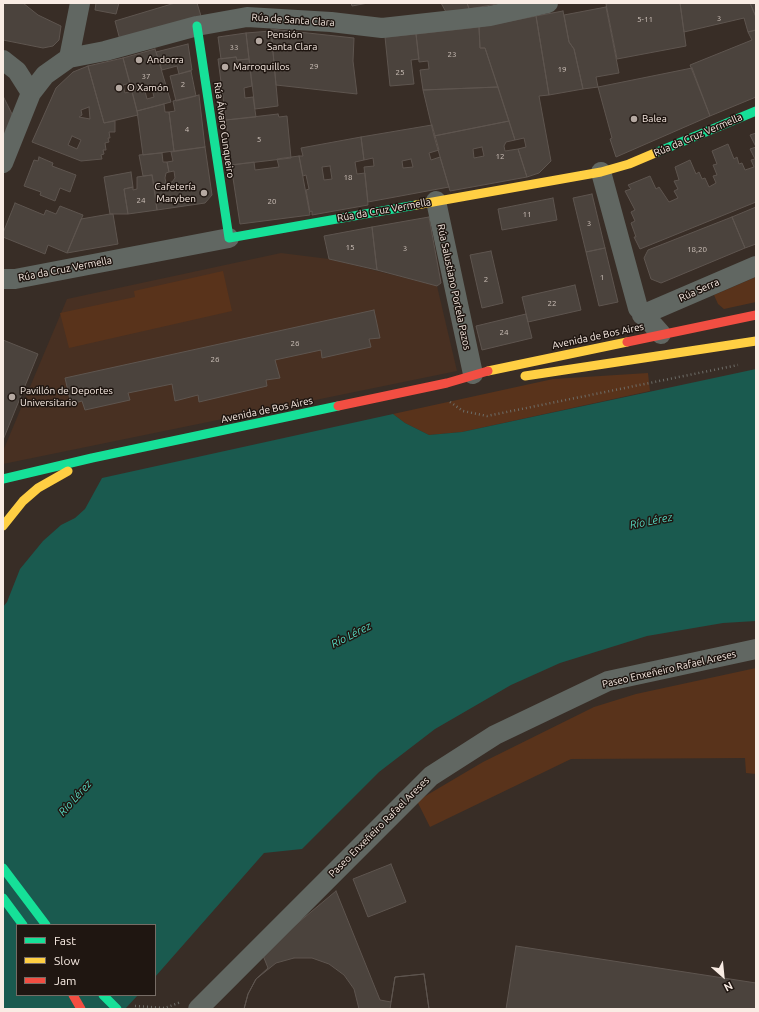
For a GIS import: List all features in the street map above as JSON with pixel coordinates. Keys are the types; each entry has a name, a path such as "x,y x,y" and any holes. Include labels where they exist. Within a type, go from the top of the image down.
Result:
{"main road":[{"name":"Rúa Álvaro Cunqueiro","path":"197,26 229,238"},
{"name":"Rúa da Cruz Vermella","path":"229,238 601,172 629,164 756,111"},
{"name":"Avenida de Bos Aires","path":"3,479 92,458 447,383 478,378 661,334 756,315"},
{"path":"515,377 756,340"},
{"name":"Avenida de Bos Aires","path":"447,383 478,378"},
{"name":"Avenida de Bos Aires","path":"3,526 23,501 38,488 55,477 92,458"},
{"path":"3,868 45,924"},
{"path":"3,898 22,924"},
{"path":"74,996 81,1009"},
{"path":"104,996 117,1009"}],"street":[{"path":"69,58 80,3"},
{"name":"Rúa de Santa Clara","path":"3,163 31,93 45,75 55,66 69,58 105,51 197,26 247,17 331,22 382,28 490,16 548,3"},
{"path":"3,60 17,71 31,93"},
{"path":"601,172 638,308 642,315 661,334"},
{"name":"Rúa Salustiano Portela Pazos","path":"436,201 478,378"},
{"name":"Rúa da Cruz Vermella","path":"3,279 15,279 229,238"},
{"name":"Rúa Serra","path":"642,315 756,266"},
{"name":"Paseo Enxeñeiro Rafael Areses","path":"198,1009 431,776 495,735 608,682 756,649"}],"path":[{"path":"443,399 450,402 462,411 487,416 741,365"}],"shaded area":[{"path":"281,253 329,259 437,286 457,371 3,464 3,451 67,299"},
{"path":"223,271 232,311 69,348 60,313 135,297 134,291"},
{"path":"756,277 756,302 724,309 718,304 714,295"},
{"path":"648,373 650,391 462,432 429,435 405,423 393,414 553,379"},
{"path":"756,668 756,774 746,773 745,758 571,759 430,827 417,801 483,762 594,707 636,694"}],"water":[{"name":"Río Lérez","path":"756,369 756,621 723,623 647,636 560,663 511,685 435,729 379,772 302,849 264,853 156,976 156,924 16,924 16,996 137,996 125,1009 3,1009 3,607 7,602 20,569 43,541 61,525 75,518 85,509 102,478 393,414 405,423 429,435 462,432"}],"building":[{"path":"3,3 23,3 38,15 61,26 59,40 53,46 43,48 3,40"},
{"path":"96,3 119,3 116,14 95,10"},
{"path":"175,3 197,3 201,16 120,40 115,21"},
{"path":"351,3 368,3 352,6"},
{"path":"441,3 467,3 470,11 446,12"},
{"path":"467,3 502,3 469,9"},
{"path":"680,3 686,46 617,59 606,4"},
{"path":"680,3 750,3 756,17 756,30 748,32 744,18 684,32"},
{"path":"750,3 756,3 756,17"},
{"path":"606,7 619,73 596,77 598,87 583,89 574,49 569,42 564,15"},
{"path":"563,11 569,42 574,49 583,89 549,95 536,16"},
{"path":"536,16 549,95 539,96 551,161 539,173 527,177 518,149 526,147 524,138 515,140 485,48 480,48 479,27"},
{"path":"479,27 480,48 485,48 498,87 423,90 420,70 429,69 428,61 419,62 416,34"},
{"path":"271,29 354,38 353,61 357,94 276,85"},
{"path":"756,30 756,97 710,116 690,65 752,40 748,32"},
{"path":"271,31 278,106 255,109 246,33"},
{"path":"246,33 249,59 237,60 236,57 221,59 218,37"},
{"path":"416,34 419,59 411,60 414,84 390,86 385,37"},
{"path":"188,44 192,70 179,74 177,66 162,70 156,52"},
{"path":"155,49 171,102 137,111 123,58","holes":["151,85 154,97 147,99 144,87"]},
{"path":"236,57 237,60 249,59 252,86 244,88 245,98 253,97 256,117 226,120 218,59"},
{"path":"123,58 130,83 123,85 125,93 132,91 138,115 104,123 88,66"},
{"path":"88,66 104,123 115,121 115,132 109,132 109,142 105,143 106,150 103,150 104,154 101,155 102,159 81,161 32,142 56,88 73,72","holes":["89,107 90,119 79,117 82,115 81,110","72,136 81,140 77,149 68,145"]},
{"path":"692,68 710,116 616,157 610,139 612,138 598,87"},
{"path":"191,71 196,96 176,101 170,76"},
{"path":"498,87 509,121 434,136 423,90"},
{"path":"199,95 205,147 174,151 169,112 175,111 173,101"},
{"path":"3,96 13,116 3,140"},
{"path":"164,104 165,112 169,112 174,151 143,155 137,111"},
{"path":"278,114 279,117 287,116 291,158 231,165 226,120"},
{"path":"509,121 515,140 506,142 504,146 505,151 518,149 527,177 450,191 434,136","holes":["482,147 484,156 474,158 473,149"]},
{"path":"432,125 439,150 429,153 431,160 440,157 449,187 368,202 364,167 374,166 373,158 364,160 361,137","holes":["411,159 413,167 403,168 402,161"]},
{"path":"756,133 756,147 750,135"},
{"path":"361,137 364,160 355,162 357,174 365,173 368,205 312,215 312,211 310,212 306,190 309,189 306,175 303,176 299,156 303,156 301,148","holes":["330,166 332,179 324,180 322,167"]},
{"path":"728,144 734,159 737,157 739,164 742,163 745,170 754,167 751,160 755,159 750,149 756,147 756,202 640,249 634,237 636,237 631,223 635,221 631,212 635,210 625,191 631,189 628,185 650,176 656,189 659,187 669,202 678,198 674,191 678,189 674,181 679,180 675,167 690,160 696,174 699,172 702,179 705,178 709,187 716,183 713,176 717,175 713,165 717,164 712,151"},
{"path":"205,147 212,195 205,203 157,210 154,185 172,182 175,178 174,171 169,172 167,162 173,161 171,152"},
{"path":"162,153 163,162 167,162 169,172 166,173 166,183 154,185 152,175 143,176 139,155"},
{"path":"299,156 310,215 240,224 231,165 254,162 255,170 279,167 277,159"},
{"path":"39,157 53,163 52,166 76,175 70,192 60,188 55,201 40,195 41,192 24,186 34,160 38,161"},
{"path":"131,172 133,187 124,189 128,214 110,214 104,177"},
{"path":"152,175 157,210 128,214 124,189 133,187 133,190 137,189 137,177"},
{"path":"592,194 605,248 586,252 573,198"},
{"path":"553,198 557,220 502,230 498,209"},
{"path":"15,203 44,215 46,210 56,214 60,206 83,215 67,253 48,245 45,254 3,237 3,233"},
{"path":"756,207 756,244 745,248 732,217"},
{"path":"113,214 118,244 67,253 81,219"},
{"path":"429,217 441,283 437,286 377,270 372,227"},
{"path":"732,217 745,248 661,283 651,279 644,258 648,250"},
{"path":"372,227 377,270 329,259 324,236"},
{"path":"605,248 618,302 599,306 586,252"},
{"path":"491,251 503,303 482,308 470,255"},
{"path":"575,285 581,310 528,322 522,297"},
{"path":"374,310 380,338 369,339 371,347 322,358 321,350 275,360 280,378 266,380 267,386 199,402 198,395 175,401 172,384 128,393 130,400 85,410 82,401 71,404 65,378"},
{"path":"526,314 532,338 482,350 476,326"},
{"name":"Pavillón de Deportes Universitario","path":"3,340 38,354 3,440"},
{"path":"391,864 406,902 368,917 353,879"},
{"path":"336,891 380,1000 391,1002 395,977 424,974 429,1009 244,1009 248,994 256,979 268,968 262,953"},
{"path":"516,946 756,983 756,1009 506,1009"},
{"path":"294,958 312,958 329,964 344,975 354,989 359,1009 244,1009 248,994 256,979 276,963"},
{"path":"424,974 429,1009 390,1009 395,977"}],"traffic: fast":[{"path":"197,26 229,238 416,205"},
{"path":"655,153 756,111"},
{"path":"3,479 92,458 338,406"},
{"path":"3,868 45,924"},
{"path":"3,898 22,924"},
{"path":"104,996 117,1009"}],"traffic: slow":[{"path":"416,205 601,172 629,164 655,153"},
{"path":"525,376 756,341"},
{"path":"488,371 627,342"},
{"path":"3,526 23,501 38,488 68,471"}],"traffic: jam":[{"path":"627,342 756,315"},
{"path":"338,406 447,383 488,371"},
{"path":"74,996 81,1009"}],"place":[{"name":"Pensión Santa Clara","path":"259,41"},
{"name":"Andorra","path":"139,60"},
{"name":"Marroquillos","path":"225,67"},
{"name":"O Xamón","path":"119,88"},
{"name":"Balea","path":"634,119"},
{"name":"Cafetería Maryben","path":"204,193"},
{"name":"Pavillón de Deportes Universitario","path":"12,397"}]}
